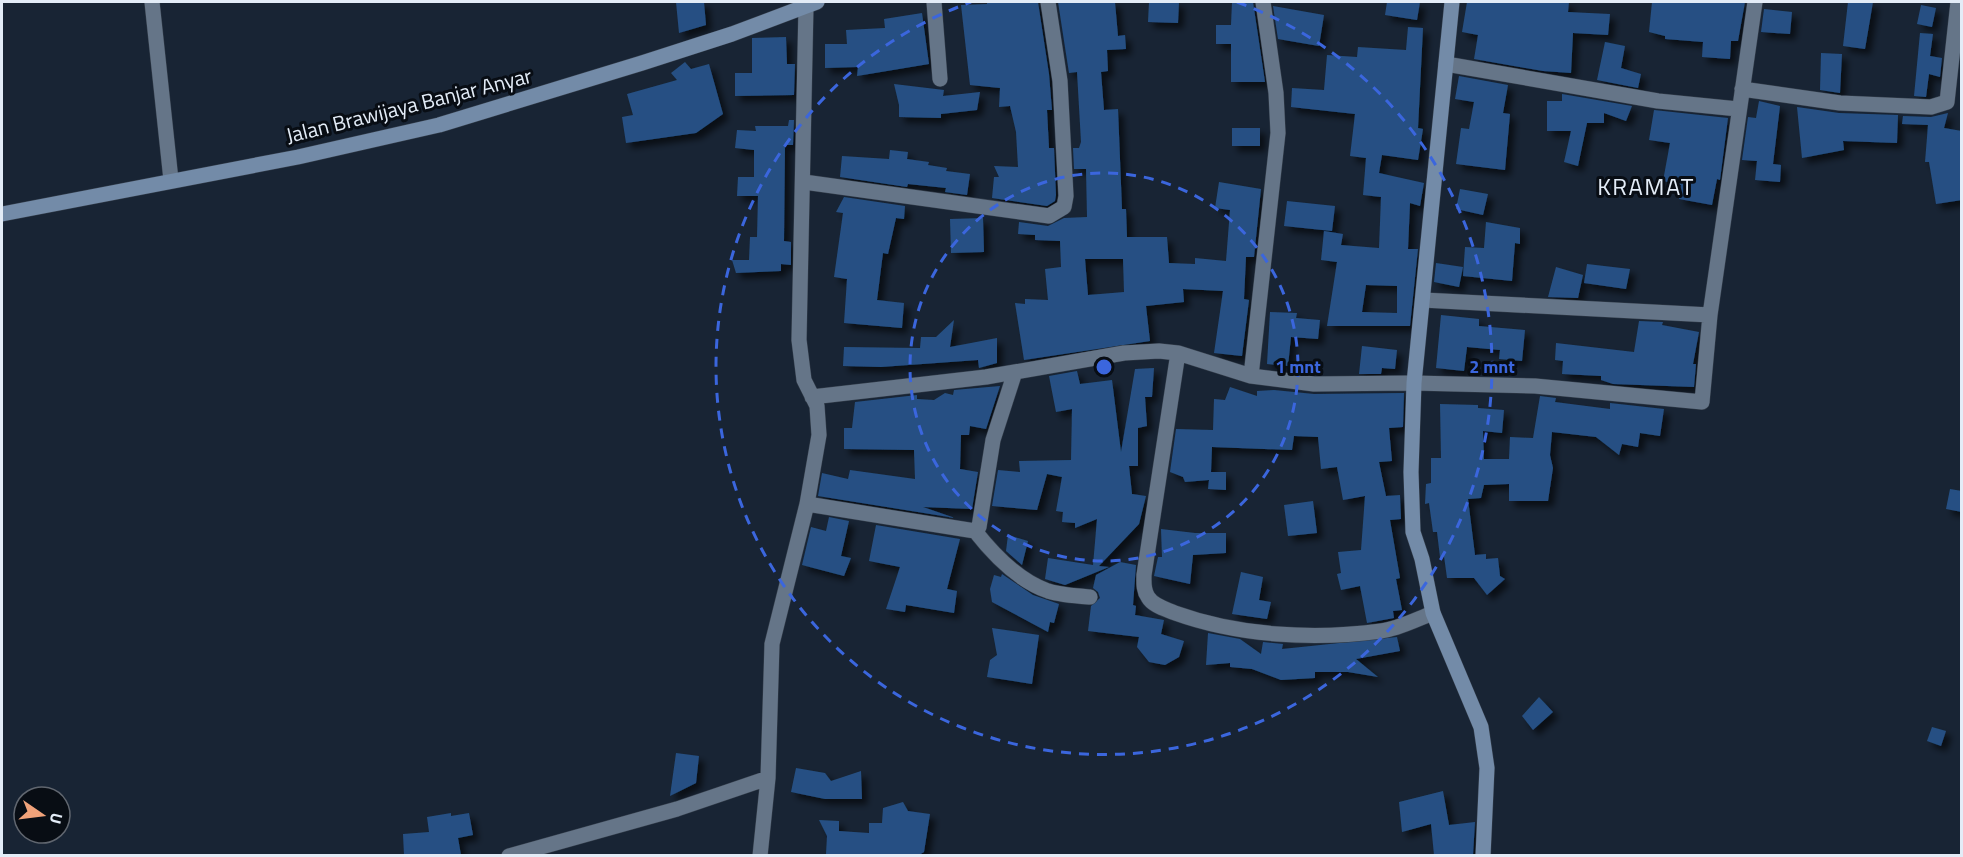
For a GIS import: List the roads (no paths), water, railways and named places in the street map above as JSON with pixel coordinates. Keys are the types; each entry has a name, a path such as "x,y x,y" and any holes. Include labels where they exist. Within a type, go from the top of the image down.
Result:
{"street":[{"path":"152,2 171,180"},
{"path":"934,2 940,79"},
{"path":"804,182 1049,216 1064,207 1066,196 1061,92 1048,2"},
{"path":"1251,376 1278,133 1276,93 1263,2"},
{"path":"1452,2 1414,382 1411,472 1413,532 1422,559 1433,614 1481,727 1487,768 1483,855"},
{"path":"812,397 1015,372 1124,353 1159,351 1178,353 1251,376 1297,383 1414,382 1603,390 1700,403 1738,109 1755,2"},
{"path":"759,855 768,778 773,637 807,504 819,435 817,406 804,380 799,340 812,4"},
{"name":"Jalan Brawijaya Banjar Anyar","path":"2,214 298,157 439,125 652,60 812,4"},
{"path":"1742,89 1840,103 1931,107 1940,105 1947,102 1950,92 1959,10"},
{"path":"1446,64 1658,101 1738,109"},
{"path":"1423,300 1710,315"},
{"path":"1178,353 1144,575 1144,589 1148,598 1162,608 1190,618 1257,633 1342,635 1384,631 1433,614"},
{"path":"975,531 979,526 993,440 1015,372"},
{"path":"807,504 975,531 1003,562 1029,581 1047,591 1090,597"},
{"path":"508,855 677,809 768,778"}],"district":[{"name":"KRAMAT","path":"1646,187"}]}
